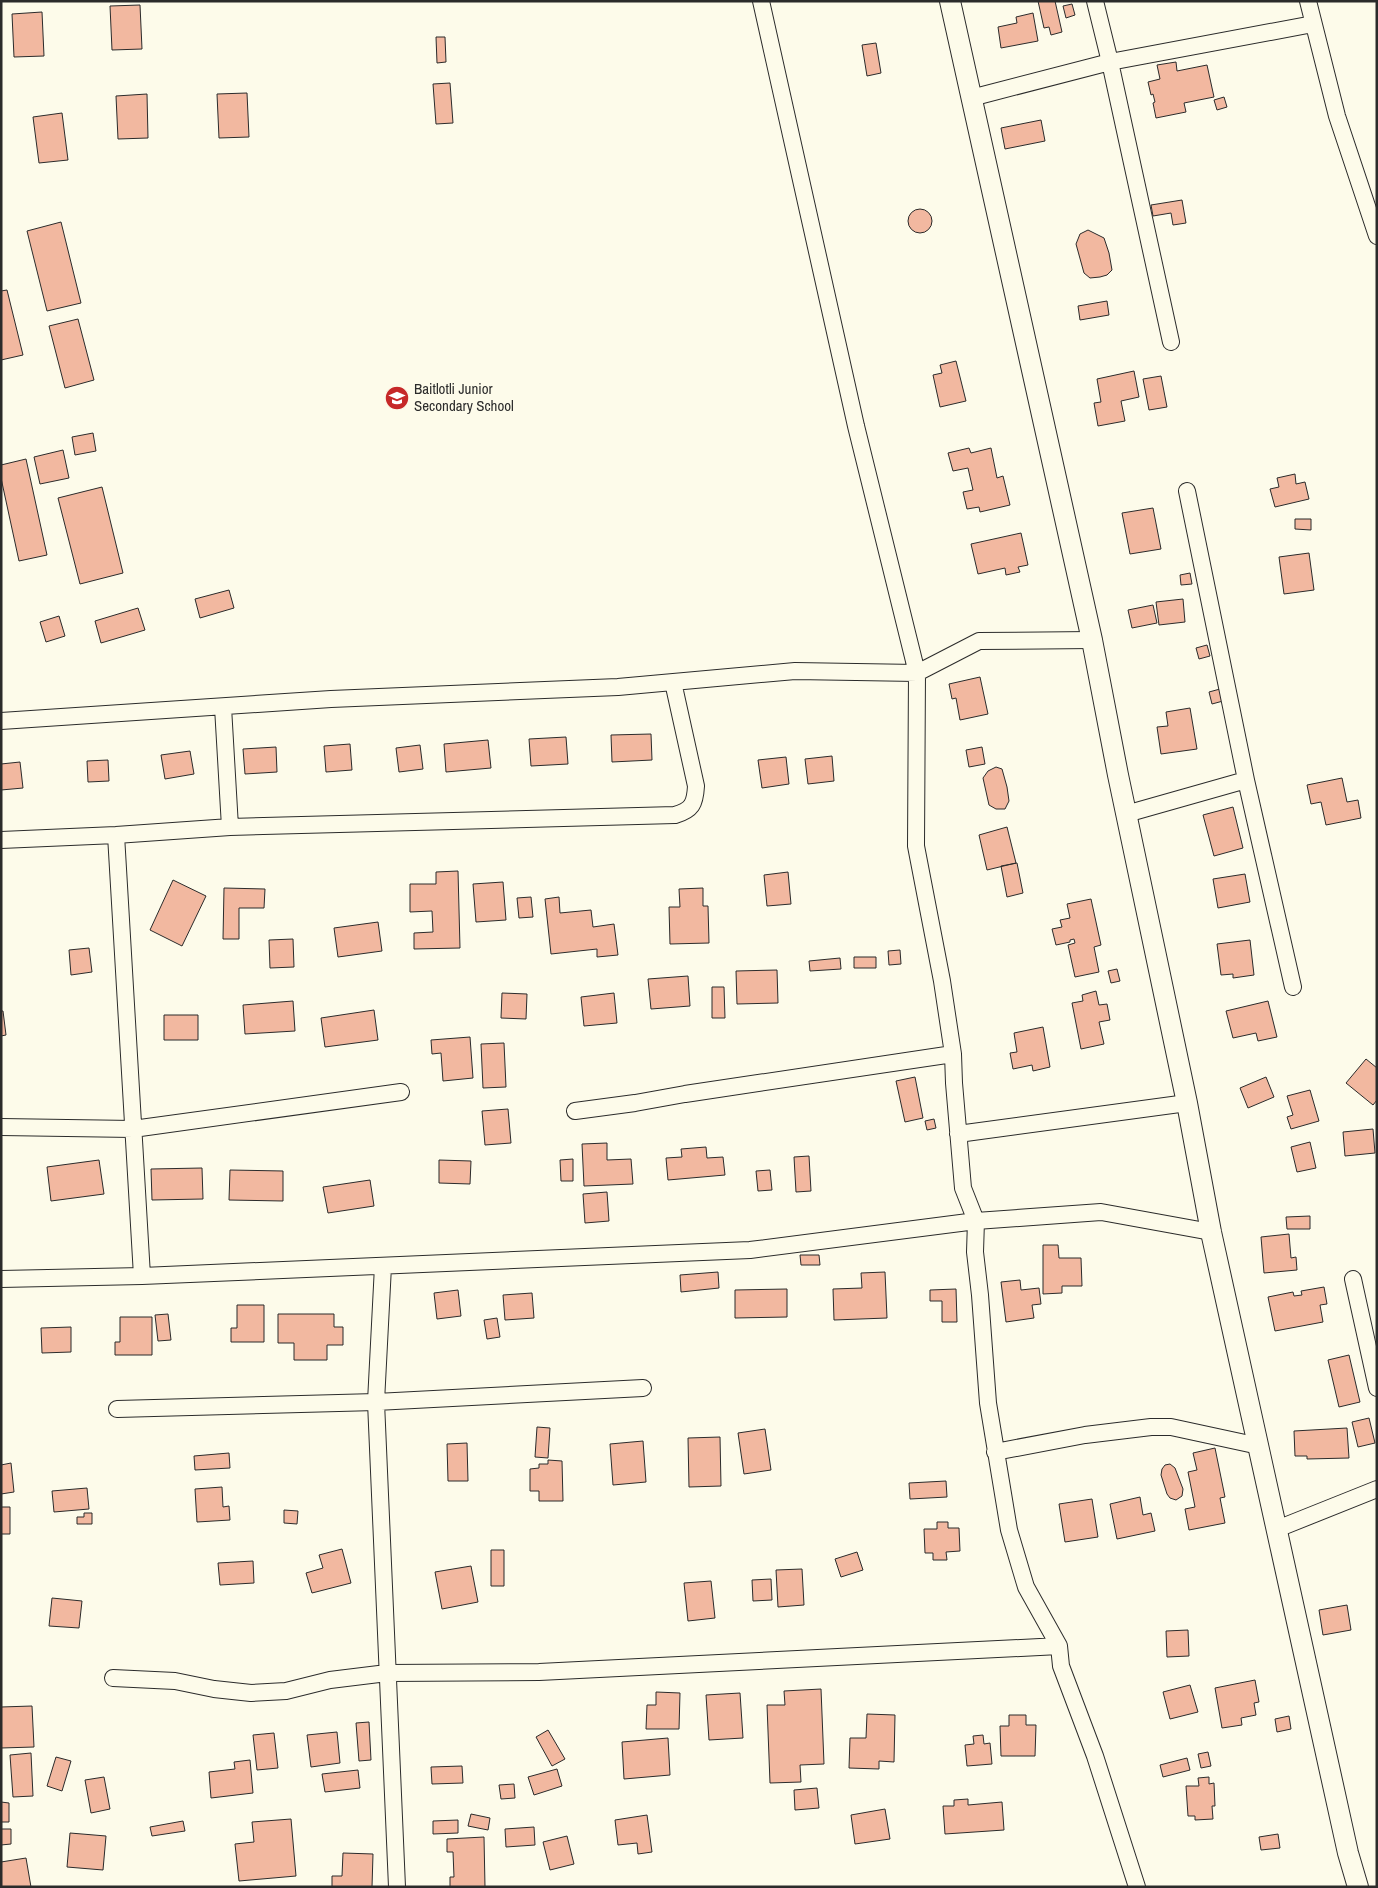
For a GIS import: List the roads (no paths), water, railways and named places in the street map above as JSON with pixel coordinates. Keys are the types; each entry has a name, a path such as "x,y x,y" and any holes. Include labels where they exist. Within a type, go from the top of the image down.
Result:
{"street":[{"path":"761,1 856,426 917,673 916,846 942,981 953,1054 963,1188 976,1220 975,1252 988,1404 1010,1530 1026,1587 1059,1646 1061,1666 1095,1756 1138,1887"},
{"path":"950,1 1092,640 1126,814 1187,1103 1211,1232 1348,1853 1358,1887"},
{"path":"1095,1 1171,342"},
{"path":"1308,1 1337,116 1377,236"},
{"path":"971,98 1110,62 1313,24"},
{"path":"1187,491 1246,780 1294,987"},
{"path":"1,722 331,699 608,688 795,671 917,673 979,641 1092,640"},
{"path":"1,840 116,835 230,827 675,815 687,811 695,800 696,786 673,682"},
{"path":"223,707 230,827"},
{"path":"1126,814 1246,780"},
{"path":"116,835 142,1276"},
{"path":"574,1111 953,1054"},
{"path":"1,1127 132,1129 401,1092"},
{"path":"958,1134 1187,1103"},
{"path":"1,1279 142,1276 750,1250 976,1220 1101,1212 1211,1232"},
{"path":"383,1266 376,1402 386,1673 397,1887"},
{"path":"1353,1279 1377,1388"},
{"path":"117,1409 376,1402 643,1388"},
{"path":"995,1452 1085,1435 1171,1427 1259,1446"},
{"path":"1277,1529 1377,1489"},
{"path":"112,1678 174,1681 214,1689 251,1693 286,1691 330,1680 386,1673 539,1672 1059,1646"}],"place":[{"name":"Baitlotli Junior Secondary School","path":"397,398"}]}
